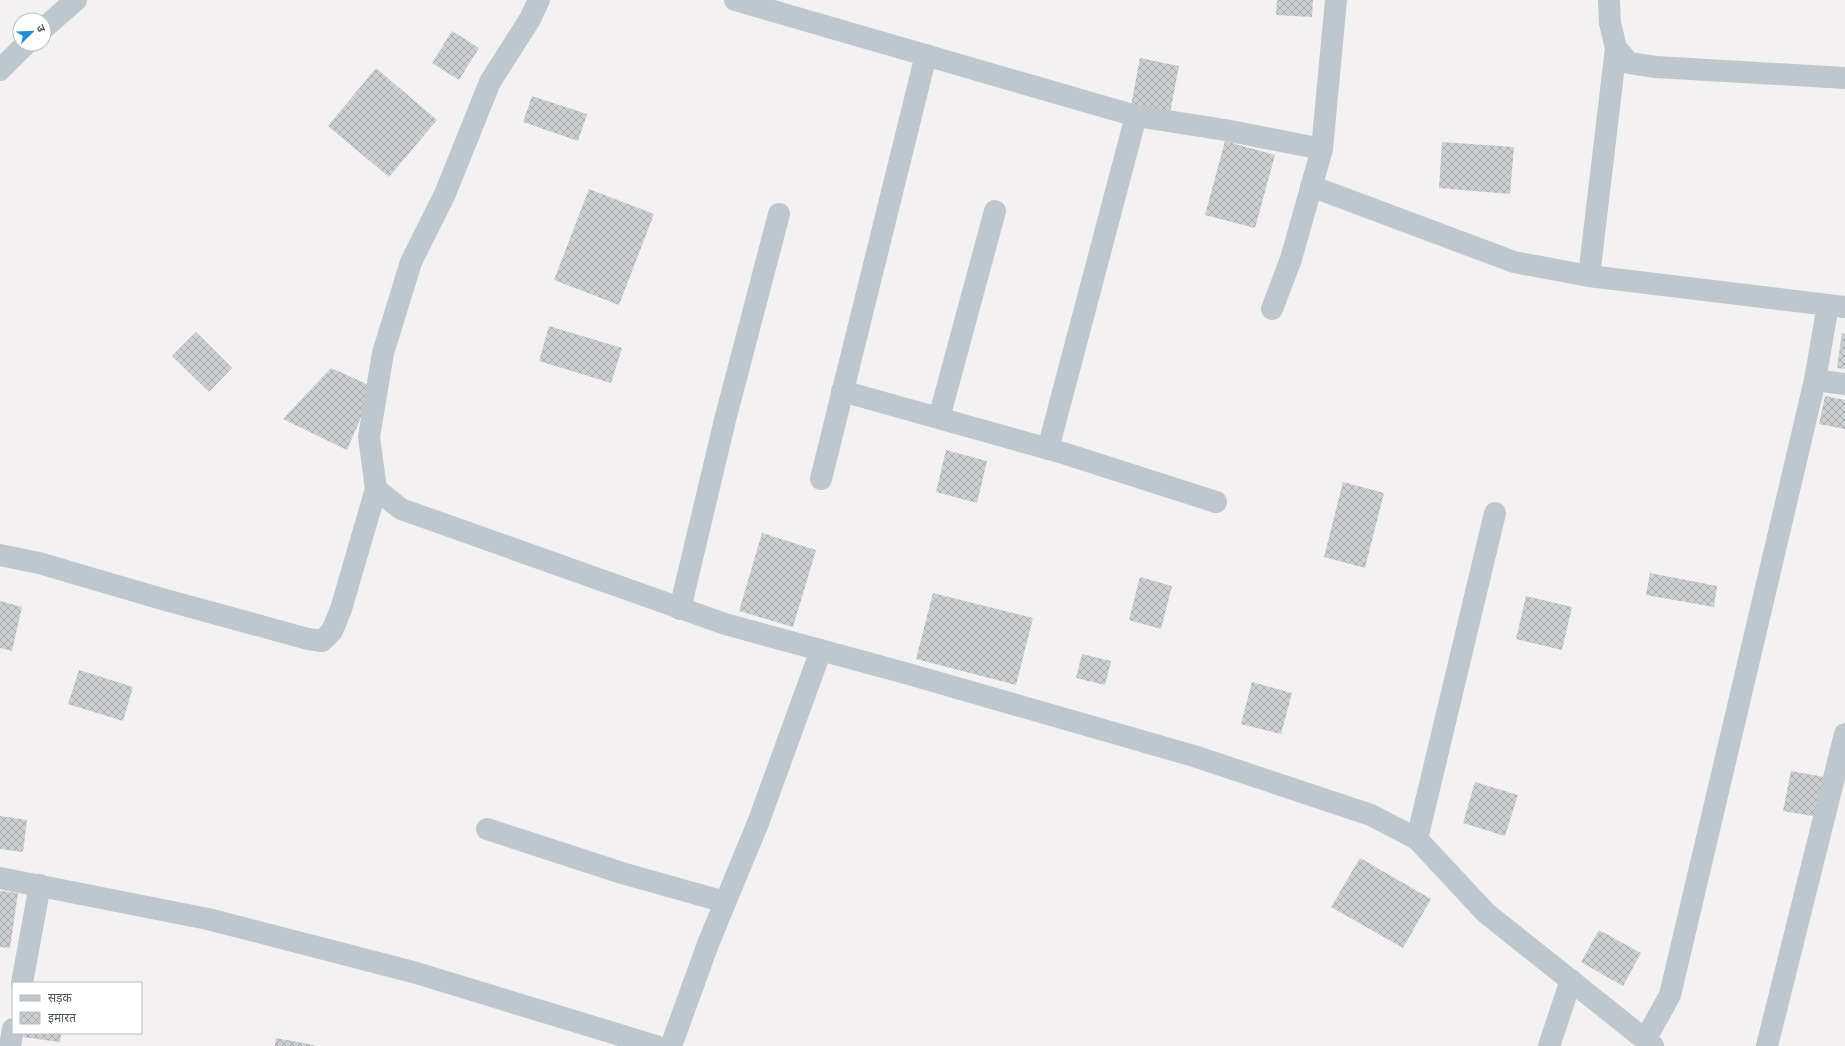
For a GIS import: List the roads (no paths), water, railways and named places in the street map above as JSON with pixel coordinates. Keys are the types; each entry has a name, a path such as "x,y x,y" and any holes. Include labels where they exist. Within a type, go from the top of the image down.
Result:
{"street":[{"path":"52,21 76,0"},
{"path":"0,555 39,563 162,599 308,639 322,641 332,631 341,609 376,489 369,437 384,353 411,262 445,194 490,82 530,19 539,0"},
{"path":"735,0 1136,116 1225,130 1322,149"},
{"path":"1272,309 1292,259 1322,149 1336,0"},
{"path":"1590,276 1616,48 1610,23 1609,0"},
{"path":"1616,48 1629,63 1636,64 1845,78"},
{"path":"0,70 12,52"},
{"path":"821,479 926,55"},
{"path":"1048,449 1136,116"},
{"path":"376,489 401,509 725,624 912,675 1194,756 1371,815 1417,839 1486,913 1649,1043 1670,995 1815,380 1837,306 1590,276 1514,262 1311,186"},
{"path":"938,418 995,211"},
{"path":"680,609 725,420 779,214"},
{"path":"1815,380 1845,384"},
{"path":"842,391 1048,449 1216,502"},
{"path":"1417,839 1495,513"},
{"path":"671,1046 725,902 758,823 821,650"},
{"path":"1767,1046 1845,734"},
{"path":"487,829 622,873 725,902"},
{"path":"0,878 208,919 414,972 656,1046"},
{"path":"22,982 40,885"},
{"path":"1549,1046 1571,980"},
{"path":"10,1046 12,1034"}]}
